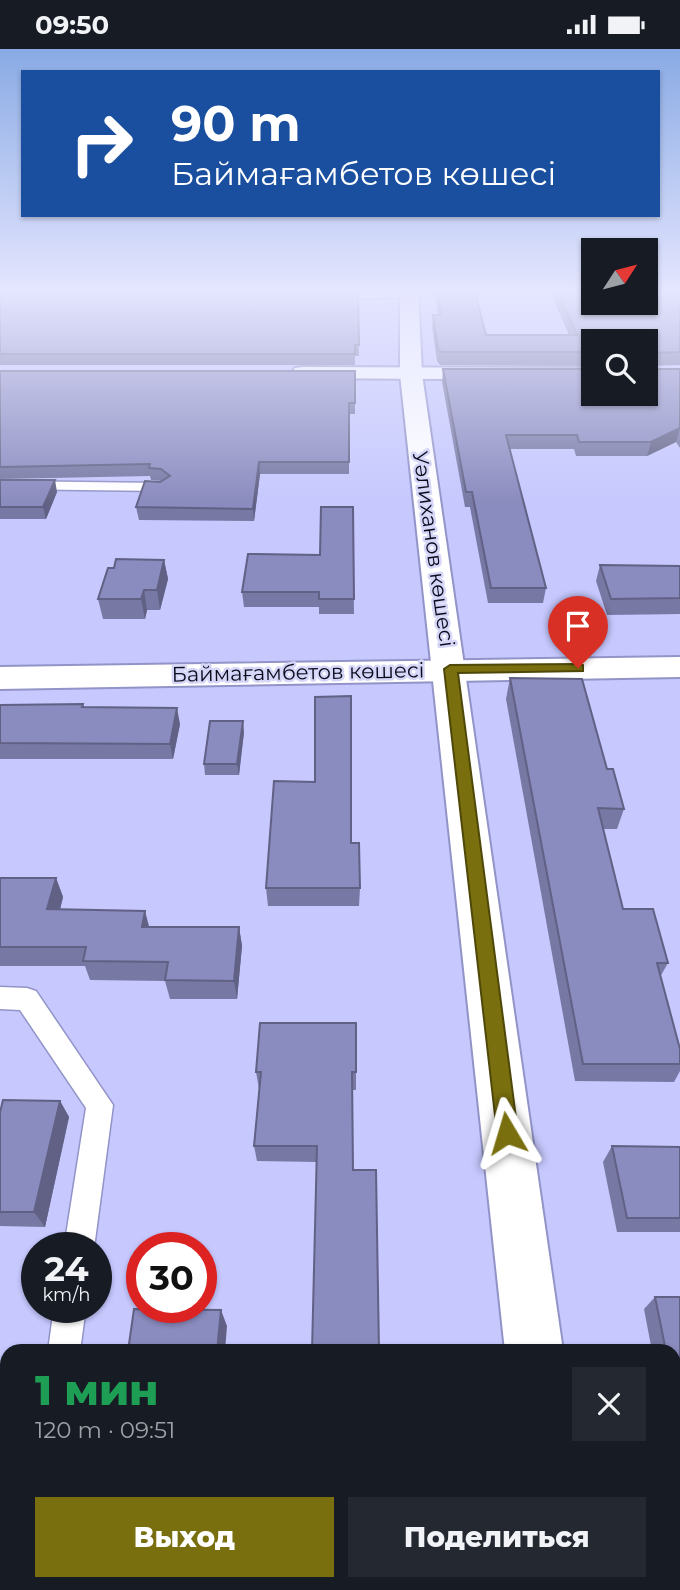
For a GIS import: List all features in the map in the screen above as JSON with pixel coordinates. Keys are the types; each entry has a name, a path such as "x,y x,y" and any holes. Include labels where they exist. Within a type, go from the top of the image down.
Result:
{"street":[{"name":"Уәлиханов көшесі","path":"411,361 533,1344"},
{"path":"288,373 581,374"},
{"name":"Баймағамбетов көшесі","path":"0,678 680,667"}],"lane":[{"path":"0,485 162,487"},
{"path":"0,998 27,999 100,1105 81,1232"},
{"path":"65,1344 68,1323"}],"building":[{"path":"443,369 581,369 581,406 658,406 658,369 680,369 680,428 651,442 579,442 577,435 506,435 546,588 491,588 472,492 466,492"},
{"path":"0,371 355,371 355,403 349,403 349,462 259,462 253,509 136,507 145,481 160,482 170,476 161,469 149,468 150,464 0,467"},
{"path":"0,480 55,480 43,507 0,507"},
{"path":"321,507 353,507 354,599 319,599 319,592 242,592 248,554 320,555"},
{"path":"116,559 164,560 157,590 144,590 141,599 98,599 108,568 114,568"},
{"path":"600,565 680,566 680,598 611,599"},
{"path":"510,678 582,679 607,769 613,769 624,809 598,808 623,909 653,909 668,963 657,963 680,1049 680,1064 583,1064"},
{"path":"351,696 351,843 359,843 360,888 266,888 274,781 315,782 315,697"},
{"path":"83,704 82,707 177,708 170,744 0,743 0,705"},
{"path":"210,721 243,721 237,764 204,764"},
{"path":"0,878 56,878 47,909 145,911 142,927 239,927 234,981 165,980 168,962 83,961 86,947 0,947"},
{"path":"260,1023 356,1023 356,1072 352,1072 353,1170 376,1170 379,1344 312,1344 317,1146 254,1146 261,1072 256,1072"},
{"path":"3,1100 60,1101 34,1212 0,1212 0,1112"},
{"path":"612,1146 680,1147 680,1218 627,1218"},
{"path":"655,1297 680,1297 680,1344 665,1344"},
{"path":"217,1310 221,1310 218,1344 129,1344 132,1323 217,1323"}],"route":[{"path":"507,1133 450,669 578,668"}]}
